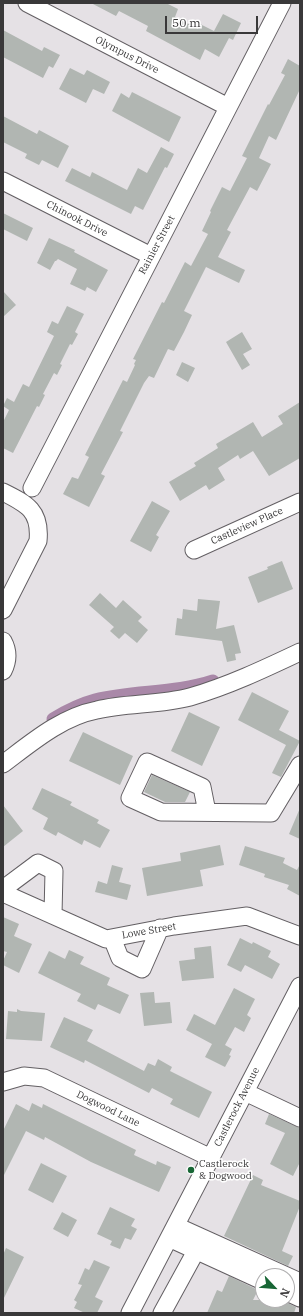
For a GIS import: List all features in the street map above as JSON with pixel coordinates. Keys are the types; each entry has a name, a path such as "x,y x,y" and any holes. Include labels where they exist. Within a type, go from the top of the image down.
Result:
{"street":[{"name":"Olympus Drive","path":"27,3 228,107"},
{"name":"Rainier Street","path":"32,488 282,3"},
{"name":"Chinook Drive","path":"3,181 151,256"},
{"path":"3,492 24,503 30,508 35,517 39,530 38,542 3,610"},
{"name":"Castleview Place","path":"194,550 300,502"},
{"path":"3,641 8,654 8,662 3,671"},
{"path":"3,764 23,748 74,717 96,710 189,697 245,677 300,652"},
{"path":"207,812 271,813 300,765"},
{"path":"3,889 38,863 54,871 53,915"},
{"name":"Lowe Street","path":"3,893 106,939 160,928 248,916 300,936"},
{"path":"112,938 120,958 142,968 160,928"},
{"name":"Castlerock Avenue","path":"130,1313 300,986"},
{"name":"Dogwood Lane","path":"3,1082 24,1076 44,1078 211,1158"},
{"path":"245,1092 300,1118"},
{"path":"172,1232 196,1251 255,1277"},
{"path":"172,1232 300,1282"},
{"path":"162,1313 196,1251"}],"building":[{"path":"91,3 166,3 178,9 175,17 198,29 200,24 214,31 223,14 241,23 233,40 229,38 219,57 205,49 200,60 146,31 148,26 119,11 116,16"},
{"path":"3,30 42,51 44,47 60,55 53,68 49,66 43,78 3,57"},
{"path":"288,59 300,66 300,89 276,140 269,136 259,158 271,164 257,191 250,187 227,230 231,232 218,257 245,270 239,283 206,267 184,311 192,315 184,332 174,351 168,349 154,378 149,376 144,383 120,431 123,432 101,474 105,476 89,507 63,494 72,477 78,479 89,457 85,455 123,380 127,382 135,365 136,360 133,359 162,302 164,303 185,262 191,266 208,234 202,231 211,212 210,211 222,187 230,191 247,158 242,156 268,104 269,105 285,75 281,73"},
{"path":"70,68 84,75 87,70 110,82 104,94 93,89 86,103 59,89"},
{"path":"132,92 181,117 169,142 112,111 121,93 129,98"},
{"path":"3,116 37,134 39,130 69,146 58,168 42,160 39,165 25,158 27,154 3,142"},
{"path":"161,147 174,154 167,168 165,167 143,210 135,206 131,214 65,181 72,168 90,177 92,172 127,190 138,168 147,173"},
{"path":"3,213 33,228 27,241 3,229"},
{"path":"49,238 75,250 74,252 108,270 96,292 87,287 85,291 70,284 77,269 58,259 55,261 50,270 37,263"},
{"path":"3,291 16,305 3,317"},
{"path":"67,306 84,314 75,332 78,334 72,345 70,344 60,364 62,365 57,375 54,373 43,394 45,395 39,407 37,406 13,453 3,448 3,422 9,410 3,406 7,398 14,402 23,384 29,387 54,336 47,332 52,321 58,324"},
{"path":"242,332 252,349 243,354 250,365 242,370 226,342"},
{"path":"182,362 195,368 188,382 176,375"},
{"path":"300,402 300,458 269,476 253,451 240,459 238,455 218,468 225,480 209,490 206,485 180,501 169,482 196,466 194,463 218,448 216,444 253,422 262,437 283,424 278,416"},
{"path":"152,501 170,511 156,535 159,537 151,552 130,541"},
{"path":"282,561 293,589 258,603 248,577 268,569 267,567"},
{"path":"100,593 116,608 123,600 142,617 138,621 148,630 137,643 125,633 119,639 110,631 114,627 89,605"},
{"path":"198,599 220,601 216,629 234,625 241,653 235,654 236,660 227,662 222,641 175,635 177,618 182,619 183,609 197,611"},
{"path":"252,692 289,711 279,730 300,741 281,777 272,773 286,745 238,720"},
{"path":"189,712 220,727 202,766 171,751"},
{"path":"83,732 133,756 120,785 69,761"},
{"path":"152,775 190,792 185,802 165,802 144,792"},
{"path":"42,788 72,802 70,805 99,820 97,823 110,830 100,848 84,840 82,845 58,832 56,836 43,829 48,818 32,809"},
{"path":"3,805 23,831 3,847"},
{"path":"300,808 300,839 289,834"},
{"path":"220,845 224,865 200,870 203,886 147,896 142,868 181,861 180,853"},
{"path":"245,846 285,858 283,863 297,870 300,864 300,896 287,889 289,885 264,877 265,874 239,865"},
{"path":"112,865 123,868 119,882 131,885 127,900 95,892 98,881 107,884"},
{"path":"3,917 19,924 14,936 32,944 19,973 3,965 7,952 3,951"},
{"path":"240,938 252,944 253,942 271,951 268,957 280,964 272,979 245,965 241,972 227,965"},
{"path":"211,946 214,978 182,981 179,961 195,959 194,948"},
{"path":"69,950 84,957 80,964 110,978 107,985 129,995 120,1014 98,1004 95,1010 77,1001 81,994 38,973 49,951 65,959"},
{"path":"234,988 255,999 247,1015 251,1018 244,1032 235,1027 225,1045 232,1049 229,1055 231,1056 225,1067 205,1057 212,1044 186,1030 194,1014 215,1025"},
{"path":"154,992 155,1003 170,1002 172,1023 144,1026 140,993"},
{"path":"17,1009 21,1011 45,1013 42,1041 6,1039 8,1011 17,1012"},
{"path":"64,1017 93,1030 87,1041 144,1071 148,1063 155,1066 158,1059 172,1067 170,1071 212,1092 199,1118 170,1104 173,1099 152,1088 149,1093 85,1060 84,1063 50,1047"},
{"path":"32,1103 42,1108 43,1104 136,1150 134,1155 156,1165 157,1161 171,1167 159,1192 91,1162 45,1137 44,1140 26,1131 3,1177 3,1131 16,1104 29,1111"},
{"path":"269,1114 300,1128 300,1162 293,1176 270,1164 285,1133 265,1124"},
{"path":"41,1163 67,1176 53,1203 28,1190"},
{"path":"253,1175 263,1180 261,1185 300,1201 300,1206 282,1251 293,1256 288,1266 224,1236"},
{"path":"110,1207 135,1219 131,1226 137,1229 131,1240 125,1238 120,1249 110,1245 112,1241 97,1234"},
{"path":"62,1212 77,1220 68,1237 53,1229"},
{"path":"6,1248 24,1257 3,1300 3,1255"},
{"path":"94,1260 110,1267 95,1297 103,1301 97,1313 85,1313 74,1308 77,1302 74,1300 82,1285 78,1284 85,1268 89,1270"},
{"path":"229,1276 255,1289 255,1296 253,1300 255,1300 255,1308 296,1307 294,1313 207,1313 217,1290 222,1292"}],"waterway":[{"path":"53,719 73,708 95,700 184,688 213,681"}],"place":[{"name":"Castlerock & Dogwood","path":"191,1170"}]}
